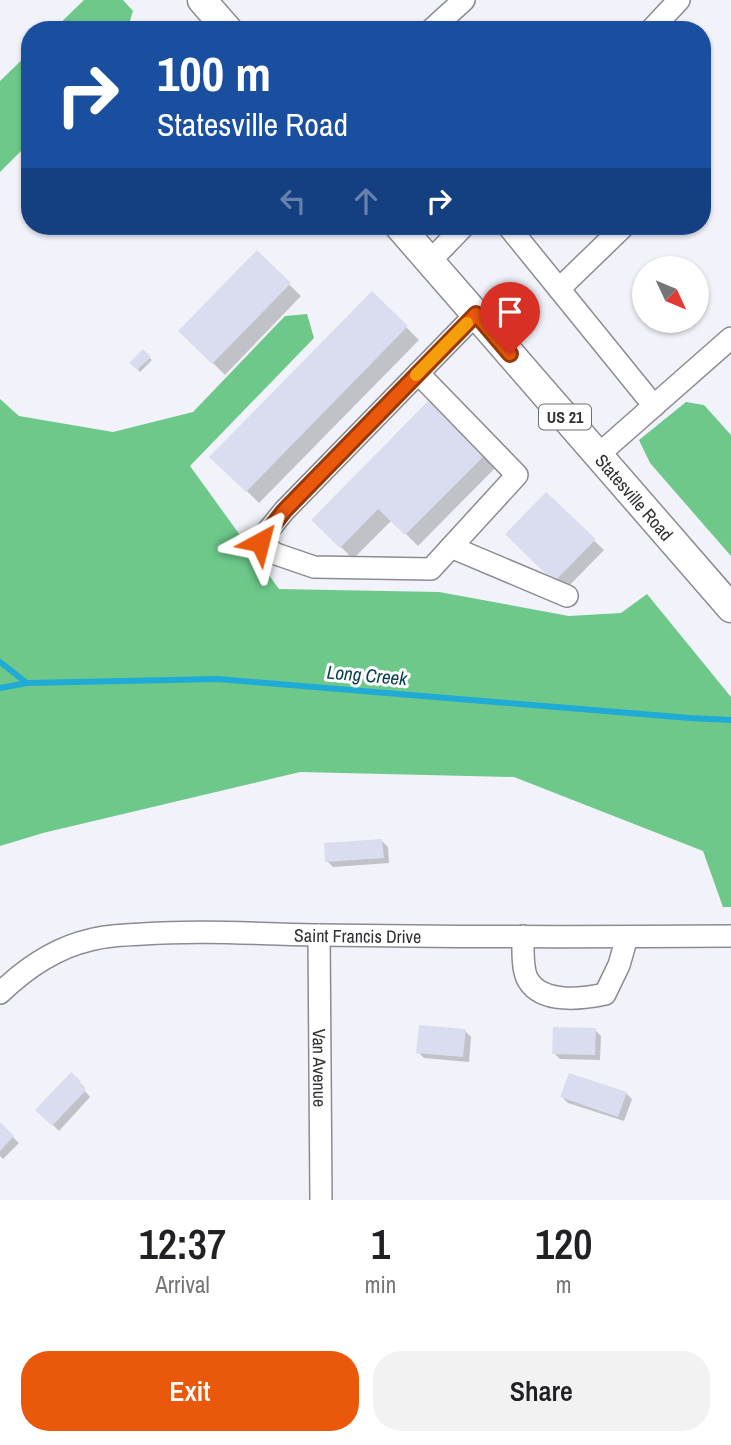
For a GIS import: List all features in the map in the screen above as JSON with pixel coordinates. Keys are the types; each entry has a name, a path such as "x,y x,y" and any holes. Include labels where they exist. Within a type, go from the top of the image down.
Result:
{"main road":[{"path":"202,0 220,21"},
{"name":"Statesville Road","path":"407,235 731,608"}],"street":[{"path":"440,21 464,0"},
{"path":"659,21 679,0"},
{"path":"430,261 455,235"},
{"path":"515,235 654,406"},
{"path":"559,289 615,235"},
{"path":"418,373 517,475 431,569 314,568 276,554 260,542 284,511 418,373 476,314"},
{"path":"597,455 731,338"},
{"path":"451,547 567,596"},
{"name":"Saint Francis Drive","path":"0,992 46,957 69,946 93,939 173,932 731,936"},
{"name":"Van Avenue","path":"319,935 321,1200"},
{"path":"523,936 524,964 528,980 541,993 558,998 605,994 619,965 627,937"}],"green space":[{"path":"84,0 123,0 133,11 130,21 62,21"},
{"path":"21,61 21,151 0,172 0,81"},
{"path":"307,314 314,338 190,466 279,589 439,592 569,616 621,613 647,594 731,697 731,907 723,907 703,851 514,777 300,772 43,833 0,846 0,399 19,416 113,432 193,412 285,316"},
{"path":"686,402 704,405 731,435 731,556 650,463 639,440"}],"building":[{"path":"257,250 291,283 212,364 178,331"},
{"path":"372,291 408,326 246,492 209,457"},
{"path":"143,349 151,357 137,370 129,363"},
{"path":"432,397 488,452 405,535 378,509 340,548 311,520"},
{"path":"546,492 596,539 554,582 505,534"},
{"path":"382,839 384,858 325,862 324,843"},
{"path":"419,1025 466,1029 463,1057 416,1053"},
{"path":"553,1027 596,1028 595,1055 552,1054"},
{"path":"71,1072 86,1090 52,1126 35,1110"},
{"path":"569,1073 627,1092 618,1117 560,1097"},
{"path":"0,1122 14,1136 0,1151"}],"waterway":[{"path":"0,662 27,683"},
{"name":"Long Creek","path":"0,688 27,683 217,679 731,720"}],"slow traffic":[{"path":"416,375 467,323"}],"route":[{"path":"260,542 284,511 476,314 510,354"}]}
